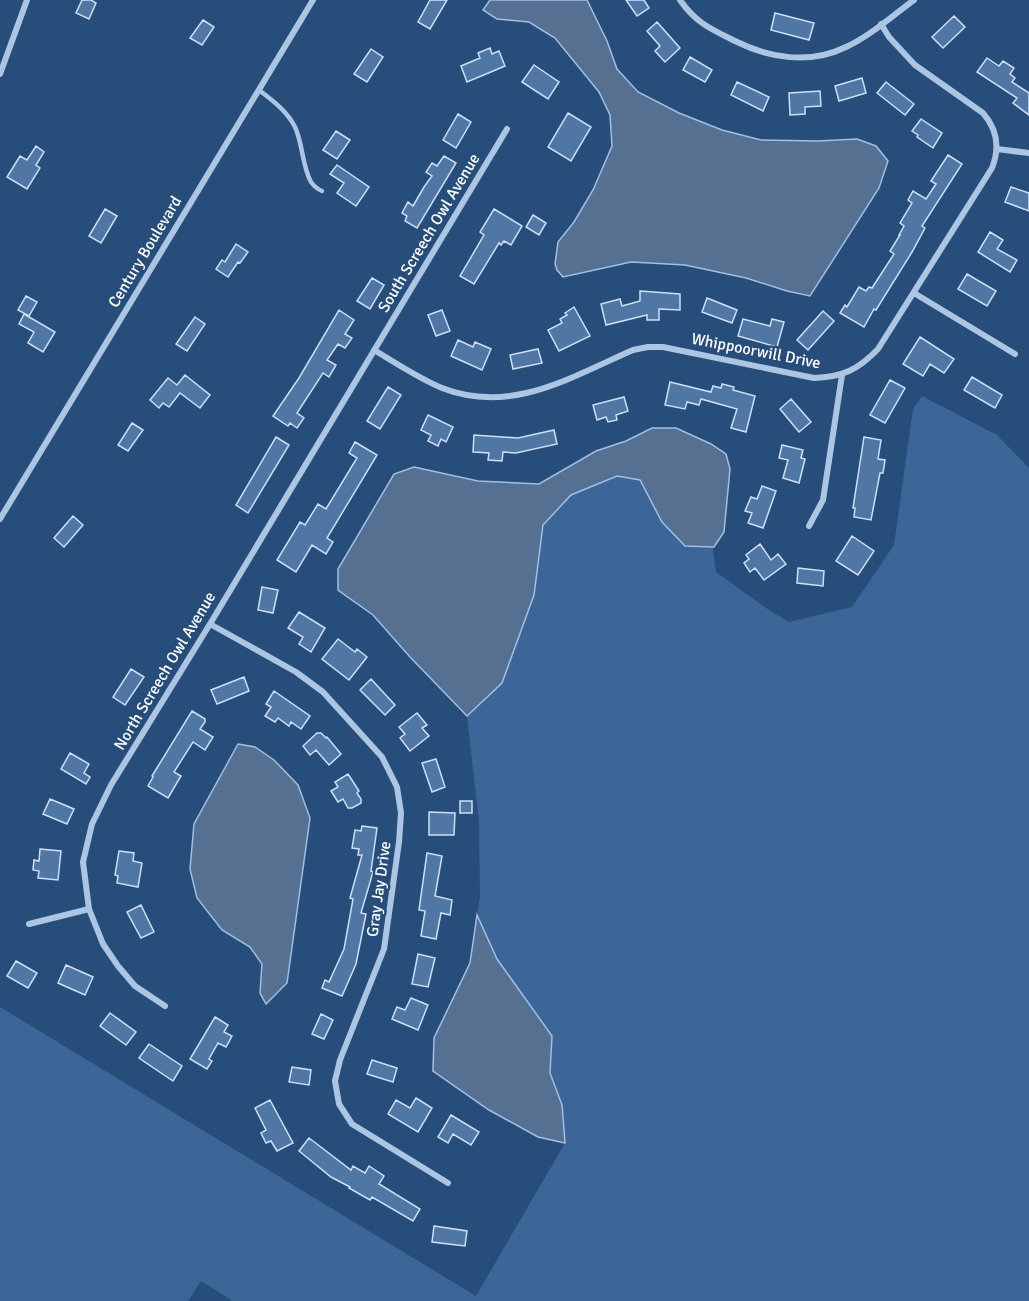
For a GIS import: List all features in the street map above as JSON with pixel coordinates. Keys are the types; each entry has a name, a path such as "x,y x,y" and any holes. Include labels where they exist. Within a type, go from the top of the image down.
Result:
{"street":[{"path":"0,75 27,0"},
{"name":"Century Boulevard","path":"0,519 313,0"},
{"path":"680,0 688,12 705,26 751,49 774,56 793,58 828,54 852,44 914,0"},
{"path":"881,24 898,49 915,65 983,113 995,132 997,149 1029,153"},
{"name":"South Screech Owl Avenue","path":"374,350 507,129"},
{"name":"Whippoorwill Drive","path":"374,350 425,381 443,389 485,397 516,396 545,389 633,350 648,347 663,347 814,378 842,375 867,361 878,350 992,168 997,149"},
{"path":"914,293 1015,354"},
{"name":"North Screech Owl Avenue","path":"165,1006 135,986 117,966 103,944 89,909 83,862 92,824 111,785 374,350"},
{"path":"809,526 823,500 842,375"},
{"name":"Gray Jay Drive","path":"210,624 296,672 323,692 382,757 397,787 401,813 399,842 384,949 340,1060 335,1081 339,1104 352,1125 448,1183"},
{"path":"29,924 89,909"}],"lane":[{"path":"259,90 279,106 294,125 311,182 322,191"}],"shaded area":[{"path":"490,0 587,0 607,41 617,69 638,92 679,113 722,130 761,140 857,139 876,146 888,161 879,188 810,296 746,278 685,265 631,262 563,277 555,264 558,242 574,222 593,190 612,146 610,115 599,92 555,38 529,22 497,19 483,10"},
{"path":"922,396 997,435 1029,468 1029,1301 233,1301 201,1281 188,1301 0,1301 0,1007 476,1296 565,1143 562,1105 550,1073 552,1036 497,959 477,915 480,897 479,821 467,716 502,683 534,595 543,525 571,495 617,476 640,480 662,522 684,546 714,547 716,572 789,622 852,607 894,545 913,409"},
{"path":"652,428 676,428 711,444 726,454 730,469 724,532 714,547 685,546 662,522 640,480 617,476 571,495 543,525 534,595 502,683 467,716 373,615 338,590 338,569 394,474 414,467 478,481 539,484 596,451 626,441"},
{"path":"238,744 255,747 274,760 298,785 310,818 287,983 266,1004 260,993 262,964 250,947 222,930 197,898 190,869 194,824"},
{"path":"477,915 497,959 552,1036 550,1073 562,1105 565,1143 538,1137 489,1110 433,1071 434,1038 470,963"}],"building":[{"path":"82,0 91,0 96,3 89,19 76,13"},
{"path":"430,0 447,0 430,29 418,22"},
{"path":"626,0 644,0 649,8 637,16"},
{"path":"775,13 814,23 809,40 771,30"},
{"path":"954,16 965,27 943,48 932,37"},
{"path":"203,20 214,27 202,45 190,38"},
{"path":"657,22 680,48 665,62 655,51 660,46 647,31"},
{"path":"490,48 492,54 499,51 505,66 467,82 461,66 480,58 478,53"},
{"path":"371,49 383,57 367,82 354,74"},
{"path":"690,57 712,70 705,82 683,70"},
{"path":"987,58 999,66 1003,61 1014,68 1010,74 1015,78 1012,82 1029,93 1029,115 1013,103 1017,98 977,72"},
{"path":"534,65 559,82 548,99 522,82"},
{"path":"862,78 866,93 839,101 835,86"},
{"path":"737,82 769,97 763,111 731,95"},
{"path":"886,82 914,104 905,115 877,93"},
{"path":"820,91 821,106 805,107 805,114 790,115 789,93"},
{"path":"568,113 591,127 571,161 548,147"},
{"path":"458,114 471,122 456,148 443,140"},
{"path":"921,119 942,133 933,148 912,131"},
{"path":"336,131 350,140 337,159 323,150"},
{"path":"36,146 44,152 36,165 40,168 27,189 7,177 20,156 27,160"},
{"path":"948,155 962,164 922,226 925,228 912,252 864,327 840,313 845,305 847,307 859,287 866,291 869,287 872,288 894,254 890,251 904,226 900,223 912,203 908,200 913,191 926,199 936,184 931,181"},
{"path":"444,156 456,163 417,228 405,221 407,216 402,213 408,202 413,206 432,176 426,172 432,163 437,166"},
{"path":"337,165 369,187 356,206 337,193 344,183 330,174"},
{"path":"1011,187 1029,193 1029,211 1005,202"},
{"path":"105,209 117,216 101,243 89,236"},
{"path":"494,209 522,226 511,245 504,241 501,245 499,243 474,284 460,276 484,235 480,232"},
{"path":"533,215 546,223 539,235 526,227"},
{"path":"990,232 1003,240 997,249 1017,260 1010,272 978,252"},
{"path":"236,244 248,252 228,277 216,269 222,260 225,262"},
{"path":"967,274 996,291 987,306 958,289"},
{"path":"372,278 384,285 370,309 357,301"},
{"path":"640,291 680,294 680,310 659,309 659,320 647,320 647,315 606,325 601,304 620,299 622,306 640,301"},
{"path":"26,296 37,302 29,316 18,310"},
{"path":"707,298 737,310 732,323 702,312"},
{"path":"574,307 590,336 559,351 548,330 562,323 560,319"},
{"path":"339,310 354,320 345,334 352,338 345,348 338,344 327,360 336,365 329,377 323,373 297,413 304,418 297,428 290,423 288,426 273,416 299,378"},
{"path":"442,310 450,331 436,336 428,315"},
{"path":"823,311 834,321 808,350 797,340"},
{"path":"24,314 55,332 43,352 28,343 34,332 19,324"},
{"path":"195,317 205,324 187,351 176,344"},
{"path":"743,319 770,326 772,319 784,322 777,347 738,336"},
{"path":"920,337 954,359 944,373 930,364 923,376 903,364"},
{"path":"458,340 473,347 475,342 491,349 482,370 451,356"},
{"path":"538,349 542,363 513,369 510,355"},
{"path":"185,375 210,395 200,408 180,393 169,407 163,403 159,408 150,400 168,378 177,385"},
{"path":"972,377 1002,395 995,408 964,390"},
{"path":"890,380 905,388 885,423 870,415"},
{"path":"670,382 711,392 713,386 721,388 722,384 734,387 733,390 755,396 746,432 731,428 737,409 701,399 699,405 687,402 685,409 665,405"},
{"path":"388,387 401,395 380,429 367,421"},
{"path":"624,397 628,411 616,415 617,420 608,422 606,417 597,420 593,405"},
{"path":"791,399 811,422 799,432 780,409"},
{"path":"428,415 453,427 446,442 441,439 438,446 428,441 431,435 421,430"},
{"path":"132,423 143,430 128,451 118,445"},
{"path":"554,430 557,444 516,453 503,452 502,461 488,460 489,453 473,452 474,435 518,438"},
{"path":"276,437 289,445 248,513 236,505"},
{"path":"864,437 881,440 878,459 885,460 883,473 880,473 871,520 854,517 855,508 853,508"},
{"path":"355,442 377,455 327,538 333,542 326,554 312,545 296,572 277,560 300,522 305,525 318,504 326,509 357,458 349,453"},
{"path":"782,445 803,450 801,458 805,459 799,483 783,478 788,460 779,458"},
{"path":"762,486 776,491 763,528 748,523 752,513 745,511 751,497 757,499"},
{"path":"73,516 83,525 64,547 54,538"},
{"path":"852,536 874,551 858,575 836,561"},
{"path":"760,544 771,560 778,554 786,564 764,580 755,568 750,572 744,563 749,559 746,555"},
{"path":"798,568 824,571 823,586 797,583"},
{"path":"262,587 278,590 273,613 258,610"},
{"path":"299,612 325,628 311,652 299,644 303,637 288,628"},
{"path":"338,639 355,652 357,649 367,657 349,680 322,659"},
{"path":"131,669 144,677 125,705 113,697"},
{"path":"244,677 249,691 217,704 211,690"},
{"path":"371,679 395,705 385,715 360,690"},
{"path":"274,691 310,716 301,729 291,722 289,726 278,718 275,722 265,716 271,707 266,704"},
{"path":"192,711 205,719 200,729 213,737 205,750 193,742 174,772 181,776 168,798 148,786"},
{"path":"417,713 427,725 422,728 429,736 410,751 400,738 405,734 399,727"},
{"path":"317,733 327,737 341,754 329,765 316,750 310,755 303,746"},
{"path":"70,753 89,764 84,773 90,777 86,784 61,769"},
{"path":"436,759 445,787 432,792 422,763"},
{"path":"348,774 359,791 357,793 361,799 361,803 352,808 348,808 343,799 338,802 331,791 338,787 335,782"},
{"path":"50,799 74,809 67,824 43,814"},
{"path":"460,801 472,801 472,813 460,813"},
{"path":"429,812 455,813 454,835 429,835"},
{"path":"362,826 377,828 371,871 373,872 361,913 366,914 356,964 342,996 322,988 325,980 329,982 344,949 353,899 350,898 362,855 358,855 359,849 352,848 355,830 361,831"},
{"path":"40,849 61,851 58,880 38,878 39,871 33,870 34,860 39,861"},
{"path":"119,851 134,853 133,861 142,863 138,887 117,883 118,876 115,875"},
{"path":"427,853 442,856 435,896 452,900 450,915 441,913 436,939 421,936 425,911 419,910"},
{"path":"141,905 154,932 141,938 127,912"},
{"path":"418,954 435,958 428,987 412,984"},
{"path":"16,961 37,973 28,988 7,976"},
{"path":"66,965 93,977 85,995 58,983"},
{"path":"411,998 428,1005 418,1030 392,1019 397,1007 405,1010"},
{"path":"110,1013 136,1032 126,1045 100,1026"},
{"path":"321,1014 333,1020 324,1039 312,1034"},
{"path":"215,1017 228,1025 224,1032 232,1036 226,1047 218,1043 209,1059 212,1061 207,1069 190,1059"},
{"path":"149,1044 182,1066 173,1081 139,1058"},
{"path":"372,1060 397,1068 393,1082 367,1074"},
{"path":"292,1067 311,1070 309,1085 289,1082"},
{"path":"416,1098 432,1108 418,1132 388,1114 396,1100 410,1108"},
{"path":"270,1100 293,1143 277,1151 271,1141 266,1143 261,1133 266,1130 255,1108"},
{"path":"451,1115 479,1132 471,1145 453,1134 448,1143 438,1137"},
{"path":"309,1138 351,1170 353,1166 365,1173 369,1166 384,1176 379,1184 420,1209 413,1221 372,1197 370,1200 331,1177 299,1151"},
{"path":"434,1226 467,1231 465,1246 432,1242"}]}
